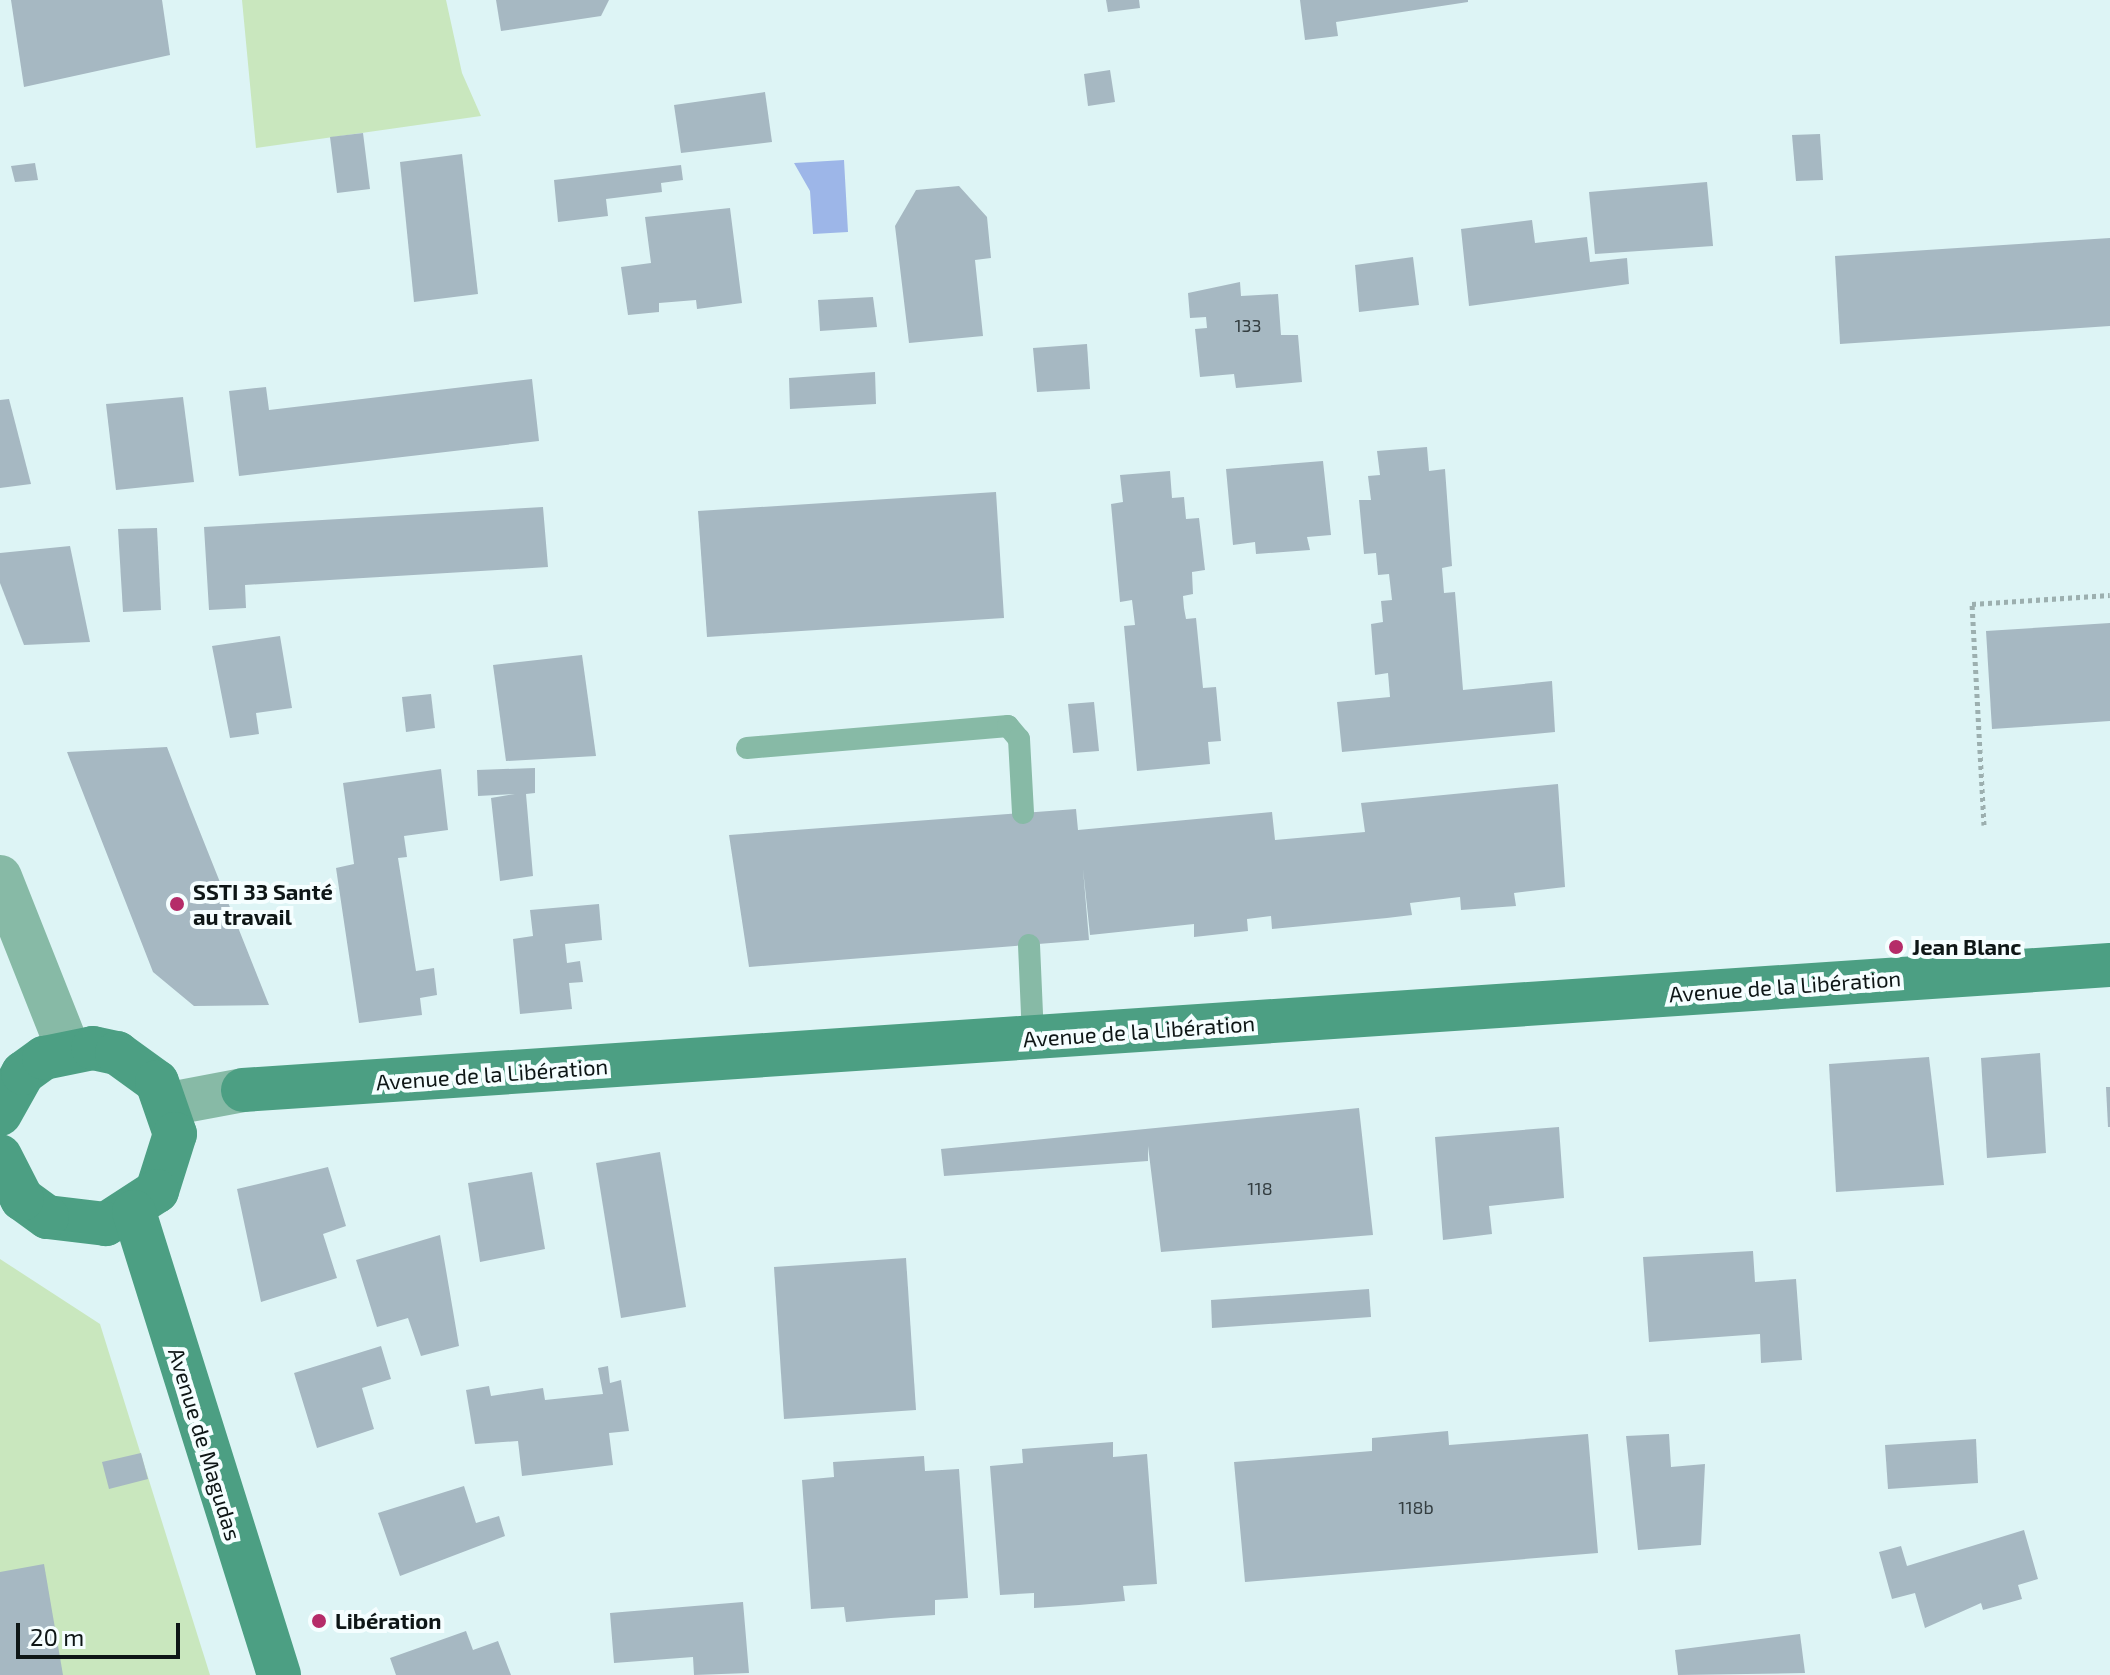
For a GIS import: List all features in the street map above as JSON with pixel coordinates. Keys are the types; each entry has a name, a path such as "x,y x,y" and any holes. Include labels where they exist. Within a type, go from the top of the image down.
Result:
{"main road":[{"name":"Avenue de la Libération","path":"243,1090 2110,965"},
{"path":"0,1114 23,1073 68,1049 117,1053 139,1065 169,1104 170,1164 157,1191 134,1212 106,1224 47,1217 22,1199 0,1156"},
{"name":"Avenue de Magudas","path":"134,1212 279,1675"}],"street":[{"path":"0,877 68,1049"},
{"name":"Avenue de la Libération","path":"169,1104 243,1090"}],"lane":[{"path":"747,748 1008,726 1019,739 1023,813"},
{"path":"1029,945 1033,1038"}],"path":[{"path":"1984,825 1972,604 2110,595"}],"green space":[{"path":"242,0 446,0 462,73 481,116 256,148"},
{"path":"0,1259 100,1324 210,1675 0,1675"}],"water":[{"path":"844,160 848,232 813,234 810,191 794,163"}],"building":[{"path":"11,0 162,0 170,55 24,87"},
{"path":"496,0 609,0 601,16 501,31"},
{"path":"1106,0 1139,0 1140,8 1108,12"},
{"path":"1300,0 1468,2 1336,22 1338,36 1305,40"},
{"path":"1110,70 1115,102 1088,106 1084,74"},
{"path":"765,92 772,142 681,153 674,105"},
{"path":"363,133 370,189 337,193 330,137"},
{"path":"1820,134 1823,180 1796,181 1792,135"},
{"path":"462,154 478,294 414,302 400,162"},
{"path":"35,163 38,180 15,182 11,166"},
{"path":"681,165 683,180 661,183 662,192 606,199 608,216 558,222 554,180"},
{"path":"1707,182 1713,246 1595,254 1589,192"},
{"path":"959,186 987,217 991,258 975,260 983,336 909,343 895,226 916,190"},
{"path":"730,208 742,303 697,309 696,300 659,303 659,312 628,315 621,267 651,263 645,217"},
{"path":"1532,220 1535,243 1587,237 1590,262 1627,258 1629,284 1469,306 1461,229"},
{"path":"2110,238 2110,326 1840,344 1835,256"},
{"path":"1413,257 1419,305 1359,312 1355,265"},
{"path":"1240,282 1241,296 1278,294 1281,335 1298,335 1302,382 1236,388 1234,374 1200,377 1195,329 1207,328 1206,317 1190,318 1188,293"},
{"path":"873,297 877,327 820,331 818,300"},
{"path":"1087,344 1090,389 1037,392 1033,348"},
{"path":"875,372 876,404 790,409 789,378"},
{"path":"532,379 539,441 239,476 229,391 266,387 269,410"},
{"path":"183,397 194,482 116,490 106,404"},
{"path":"9,399 31,484 0,488 0,400"},
{"path":"1427,447 1429,471 1445,469 1452,566 1442,568 1444,593 1455,592 1463,690 1552,681 1555,732 1342,752 1337,702 1390,697 1388,673 1375,675 1371,624 1383,622 1381,601 1392,600 1389,574 1378,575 1376,553 1364,554 1359,500 1371,500 1368,476 1380,475 1377,451"},
{"path":"1323,461 1331,535 1307,537 1310,550 1256,554 1255,542 1233,545 1226,469"},
{"path":"1170,471 1172,498 1184,497 1186,519 1199,518 1205,570 1192,572 1193,594 1183,596 1184,608 1186,619 1196,618 1203,688 1216,687 1221,741 1208,742 1210,764 1137,771 1124,626 1135,625 1132,600 1120,602 1111,504 1123,502 1120,475"},
{"path":"996,492 1004,618 707,637 698,511"},
{"path":"543,507 548,567 245,585 246,608 209,610 204,527"},
{"path":"157,528 161,610 123,612 118,529"},
{"path":"70,546 90,642 24,645 0,583 0,553"},
{"path":"2110,623 2110,721 1992,729 1986,631"},
{"path":"280,636 292,708 256,713 259,734 230,738 212,646"},
{"path":"582,655 596,756 506,761 493,665"},
{"path":"431,694 435,728 406,732 402,697"},
{"path":"1094,702 1099,751 1073,753 1068,704"},
{"name":"SSTI 33 Santé au travail","path":"167,747 269,1005 194,1006 153,972 67,752"},
{"path":"535,768 535,793 526,794 533,876 500,881 491,798 515,794 478,796 477,770"},
{"path":"441,769 448,830 404,836 407,857 398,858 416,971 434,968 437,995 420,998 422,1015 359,1023 336,868 354,864 343,783"},
{"path":"1558,784 1565,887 1514,893 1516,906 1461,910 1460,897 1410,903 1412,915 1387,918 1272,929 1271,916 1247,919 1248,931 1194,937 1194,924 1090,935 1083,869 1089,940 749,967 729,835 1076,809 1078,830 1272,812 1275,840 1365,832 1361,803"},
{"path":"599,904 602,940 565,944 567,963 580,961 583,982 569,983 572,1009 520,1014 513,939 533,936 530,910"},
{"path":"2040,1053 2046,1153 1987,1158 1981,1058"},
{"path":"1929,1057 1944,1185 1836,1192 1829,1064"},
{"path":"2106,1087 2110,1087 2110,1127 2108,1127"},
{"path":"1359,1108 1373,1235 1161,1252 1148,1146 1148,1161 944,1176 941,1149"},
{"path":"1559,1127 1564,1198 1489,1206 1492,1234 1443,1240 1435,1137"},
{"path":"660,1152 686,1307 621,1318 596,1163"},
{"path":"328,1167 346,1226 323,1234 337,1278 261,1302 237,1189"},
{"path":"532,1172 545,1249 480,1262 468,1183"},
{"path":"440,1235 459,1346 421,1356 408,1318 377,1327 356,1260"},
{"path":"1753,1251 1755,1282 1796,1279 1802,1360 1761,1363 1760,1334 1649,1342 1643,1257"},
{"path":"906,1258 916,1410 784,1419 774,1267"},
{"path":"1369,1289 1371,1317 1212,1328 1211,1300"},
{"path":"381,1346 391,1379 362,1388 374,1429 317,1448 294,1373"},
{"path":"608,1366 610,1383 621,1380 629,1431 609,1433 613,1465 522,1476 518,1441 475,1444 466,1390 489,1386 491,1396 543,1388 545,1400 603,1394 598,1368"},
{"path":"1448,1431 1449,1445 1588,1434 1598,1553 1245,1582 1234,1462 1372,1451 1372,1438"},
{"path":"1669,1434 1671,1467 1705,1464 1701,1545 1638,1550 1626,1436"},
{"path":"1976,1439 1978,1483 1888,1489 1885,1445"},
{"path":"1113,1442 1113,1457 1147,1454 1157,1584 1123,1586 1125,1601 1079,1605 1034,1608 1034,1593 1000,1595 990,1466 1023,1463 1022,1449"},
{"path":"141,1453 148,1479 109,1489 102,1462"},
{"path":"924,1456 925,1471 959,1469 968,1598 935,1600 935,1615 846,1622 844,1607 811,1609 802,1480 834,1477 833,1462"},
{"path":"464,1486 476,1523 499,1516 505,1536 400,1576 378,1513"},
{"path":"2024,1530 2038,1579 2018,1585 2022,1599 1983,1610 1981,1603 1925,1628 1915,1593 1892,1599 1879,1552 1901,1546 1907,1566"},
{"path":"44,1564 63,1675 0,1675 0,1572"},
{"path":"743,1602 749,1673 694,1675 693,1657 614,1663 610,1613"},
{"path":"466,1631 473,1650 498,1641 511,1675 396,1675 390,1658"},
{"path":"1800,1634 1805,1673 1678,1675 1675,1650"}],"place":[{"name":"SSTI 33 Santé au travail","path":"177,904"},
{"name":"Jean Blanc","path":"1896,947"},
{"name":"Libération","path":"319,1621"}]}
